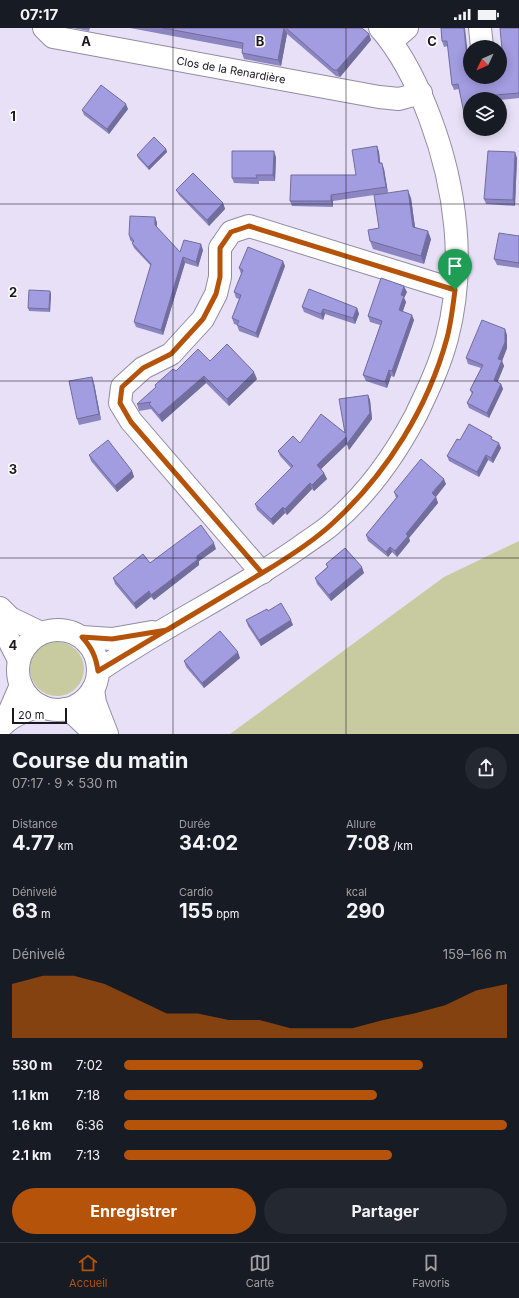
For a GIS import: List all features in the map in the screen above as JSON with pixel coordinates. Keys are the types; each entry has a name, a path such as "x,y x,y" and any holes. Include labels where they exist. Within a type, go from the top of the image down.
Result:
{"street":[{"name":"Clos de la Renardière","path":"44,28 53,37 379,97 399,99 420,93"},
{"path":"480,28 481,40"},
{"path":"167,630 112,639 82,637 72,632 62,630 41,633 31,640 24,649 19,660 18,668 21,685 29,698 41,706 53,710 65,709 76,705 86,698 96,680 167,630 262,573 333,524 372,484 406,434 429,387 447,338 455,290 456,242 452,192 441,147 420,93 393,32"},
{"path":"262,573 131,422 120,403 122,387 143,368 171,354 203,319 216,294 220,277 220,248 231,232 249,226 455,290"},
{"path":"0,608 10,618 41,633"},
{"path":"0,623 19,660"},
{"path":"82,637 96,658 95,703 107,734"},
{"path":"3,725 21,685"},
{"path":"3,725 29,709 41,706"},
{"path":"65,709 73,713 95,734"}],"green space":[{"path":"519,541 519,734 230,734 444,577"},
{"path":"57,642 67,644 76,650 82,659 84,669 82,679 76,688 67,694 57,696 47,694 38,688 32,679 30,669 32,659 38,650 47,644"}],"building":[{"path":"163,28 284,28 278,60 242,53 243,43"},
{"path":"286,28 362,28 369,34 337,70 334,70"},
{"path":"441,28 464,28 465,40 463,40 463,84 507,84 507,40 501,40 500,28 519,28 519,93 507,94 507,92 463,92 463,108 458,84 452,85 447,41 442,41"},
{"path":"101,85 126,104 107,129 82,110"},
{"path":"154,137 166,149 148,167 137,155"},
{"path":"377,146 379,163 382,163 386,187 331,195 331,201 290,201 291,175 356,175 352,150"},
{"path":"232,151 274,151 273,175 256,175 257,178 232,178"},
{"path":"488,151 515,152 513,200 484,199"},
{"path":"193,173 223,203 207,220 176,190"},
{"path":"408,190 413,227 428,231 421,256 370,241 368,230 379,228 374,195"},
{"path":"130,216 155,217 155,225 180,252 184,240 201,244 196,262 183,257 161,330 134,322 151,264 132,243 134,241 129,235"},
{"path":"499,233 519,236 519,263 494,259"},
{"path":"248,247 283,261 256,333 237,325 239,321 232,318 241,295 234,292 243,270 239,268"},
{"path":"381,278 404,286 401,295 404,296 399,310 412,315 392,371 389,370 385,382 363,375 382,321 368,316"},
{"path":"309,289 357,308 353,318 323,309 321,314 302,307"},
{"path":"29,290 50,291 49,309 28,308"},
{"path":"482,320 505,329 505,342 498,359 502,360 494,380 501,384 487,413 467,403 473,392 470,390 483,365 466,358"},
{"path":"227,344 254,372 227,399 204,376 159,415 149,404 151,402 137,404 156,387 155,385 173,369 176,371 198,349 210,361"},
{"path":"92,377 99,414 77,419 69,381"},
{"path":"368,395 370,413 347,444 346,437 317,465 324,473 312,485 310,483 285,509 283,507 271,519 255,504 293,466 278,451 293,436 300,443 321,414 345,433 339,399"},
{"path":"469,424 492,437 491,439 499,443 491,458 486,455 477,472 447,456 457,439 460,440"},
{"path":"108,440 132,471 115,486 89,455"},
{"path":"421,459 444,479 432,493 436,497 406,534 408,536 395,551 390,547 386,552 366,535 398,496 394,492"},
{"path":"201,525 214,543 197,556 197,560 151,595 149,591 134,603 113,578 143,554 150,563"},
{"path":"345,548 362,567 329,595 315,578 328,567 326,564"},
{"path":"281,603 291,620 259,640 246,620 267,609 268,611"},
{"path":"220,631 238,652 202,683 184,661"}],"route":[{"path":"455,290 249,226 231,232 220,248 220,277 216,294 203,319 171,354 143,368 122,387 120,403 131,422 262,573 167,630 120,657 98,671 96,658 82,637 112,639 167,630 276,565 333,524 372,484 406,434 429,387 447,338 455,290"}]}
